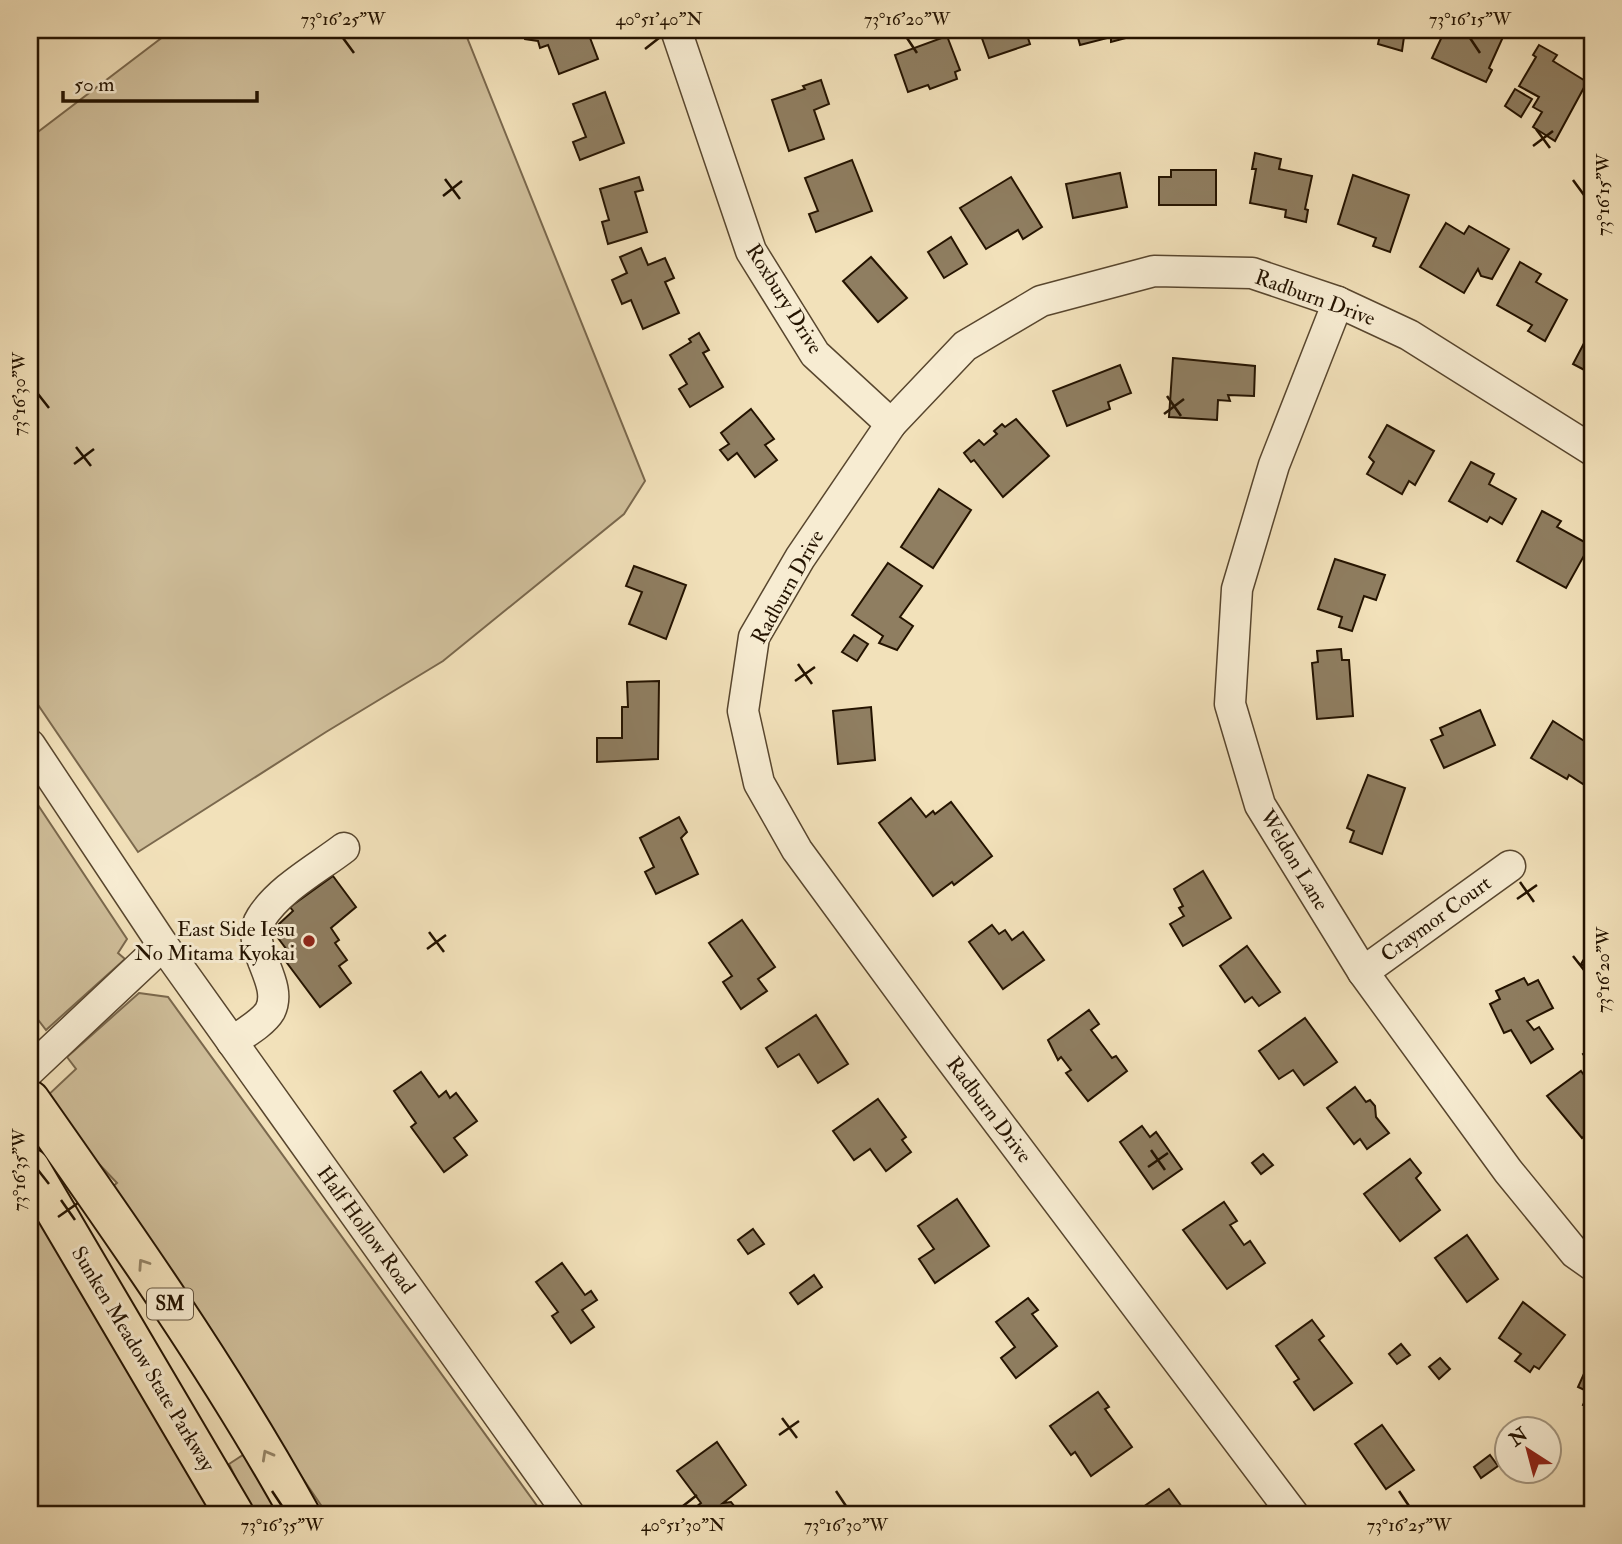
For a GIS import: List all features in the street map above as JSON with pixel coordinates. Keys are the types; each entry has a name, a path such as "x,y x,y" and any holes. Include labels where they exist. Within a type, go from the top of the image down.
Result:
{"highway":[{"name":"SM","path":"30,1100 102,1202 252,1427 300,1514"},
{"name":"Sunken Meadow State Parkway","path":"30,1168 234,1514"}],"street":[{"name":"Roxbury Drive","path":"685,32 751,251 815,354 891,424"},
{"name":"Radburn Drive","path":"1293,1514 797,850 759,783 743,711 754,637 800,558 891,424 965,346 1041,301 1154,271 1252,273 1338,302 1409,335 1592,450"},
{"name":"Weldon Lane","path":"1338,302 1273,465 1237,589 1230,704 1260,805 1363,972 1508,1171 1574,1254 1592,1265"},
{"name":"Half Hollow Road","path":"30,745 163,946 569,1514"},
{"path":"232,1042 269,1013 274,997 257,937 259,919 276,900 344,848"},
{"name":"Craymor Court","path":"1363,972 1510,866"},
{"path":"30,1070 163,946"}],"shaded area":[{"path":"172,30 464,30 645,481 624,514 443,661 138,852 30,693 30,138"},
{"path":"30,793 127,939 118,953 125,959 46,1030 39,1021 30,1030"},
{"path":"139,993 168,997 543,1514 327,1514 107,1191 117,1183 79,1143 45,1098 76,1069 67,1057"},
{"path":"30,1203 214,1514 30,1514"},
{"path":"246,1453 281,1514 253,1514 229,1464"}],"building":[{"path":"523,30 587,30 598,59 559,74 548,45 540,48 538,41 525,39"},
{"path":"979,30 1038,30 1039,34 1028,38 1030,44 989,58"},
{"path":"1076,30 1135,30 1137,35 1111,42 1111,37 1080,45"},
{"path":"1360,30 1405,30 1402,51 1378,44 1380,35"},
{"path":"1445,30 1488,30 1503,37 1489,68 1492,70 1486,82 1432,58"},
{"path":"947,36 960,70 955,72 957,79 930,89 928,85 908,92 895,55"},
{"path":"1539,45 1557,55 1553,61 1587,82 1555,141 1533,127 1542,112 1533,107 1539,97 1519,86 1536,57 1533,55"},
{"path":"821,80 829,104 814,110 824,139 789,151 772,100 805,89 803,86"},
{"path":"1515,89 1532,99 1521,117 1505,106"},
{"path":"605,92 624,143 580,160 573,142 586,137 573,104"},
{"path":"1255,153 1281,159 1279,169 1312,176 1305,209 1308,210 1306,222 1285,217 1286,210 1250,203 1256,169 1252,169"},
{"path":"852,160 872,211 816,232 809,214 818,211 805,178"},
{"path":"1171,170 1216,170 1216,205 1159,205 1159,177 1171,177"},
{"path":"1120,173 1127,207 1073,218 1066,184"},
{"path":"1353,175 1409,195 1390,252 1373,246 1376,238 1338,224"},
{"path":"639,177 643,190 635,192 647,232 608,244 602,222 609,220 600,189"},
{"path":"1011,177 1042,227 1023,239 1018,230 986,249 960,208"},
{"path":"1446,223 1464,234 1469,226 1509,249 1492,279 1481,276 1478,269 1464,293 1420,267"},
{"path":"951,237 967,264 944,278 928,252"},
{"path":"641,248 648,265 665,258 674,278 665,282 679,313 643,329 631,300 622,304 612,280 627,273 620,257"},
{"path":"871,257 907,298 878,322 843,281"},
{"path":"1520,262 1541,274 1536,282 1567,300 1545,341 1528,331 1532,325 1497,305"},
{"path":"1592,328 1592,374 1573,364"},
{"path":"699,333 709,350 703,353 723,387 690,407 679,389 687,384 670,355 691,342 689,339"},
{"path":"1173,358 1255,366 1254,396 1228,395 1230,401 1218,400 1217,420 1169,417"},
{"path":"1120,365 1131,393 1108,402 1110,409 1067,426 1053,391"},
{"path":"751,409 774,439 765,445 777,460 755,477 737,453 728,460 720,450 729,444 721,433"},
{"path":"1016,419 1049,456 1003,497 974,460 971,462 964,453 979,440 984,445 997,434 994,431 1002,424 1005,427"},
{"path":"1387,425 1434,451 1415,485 1409,481 1402,494 1367,474 1374,462 1369,457"},
{"path":"1471,462 1494,474 1489,484 1516,499 1502,524 1490,517 1487,522 1449,501"},
{"path":"939,489 971,510 933,568 901,547"},
{"path":"1542,511 1561,521 1557,527 1590,545 1566,588 1517,561"},
{"path":"1335,559 1385,575 1376,600 1364,596 1352,631 1339,627 1342,617 1318,609"},
{"path":"888,563 922,586 900,617 913,626 897,650 879,643 883,636 852,615"},
{"path":"634,566 686,585 666,639 629,624 642,592 626,586"},
{"path":"854,635 868,644 857,661 842,652"},
{"path":"1341,649 1342,660 1349,660 1353,716 1317,719 1312,663 1318,662 1317,651"},
{"path":"659,681 658,759 597,762 597,738 622,738 622,707 628,707 627,682"},
{"path":"871,707 875,760 838,764 833,711"},
{"path":"1480,710 1495,745 1444,768 1431,740 1443,735 1440,728"},
{"path":"1553,721 1592,746 1592,769 1583,784 1569,775 1567,779 1531,758"},
{"path":"1368,775 1405,788 1382,854 1350,842 1354,831 1347,828"},
{"path":"911,798 926,817 951,802 992,856 954,885 952,882 933,896 879,823"},
{"path":"679,817 687,832 681,838 698,874 656,894 645,872 654,867 640,838"},
{"path":"1203,871 1231,918 1183,946 1170,924 1184,916 1179,908 1183,906 1174,889"},
{"name":"East Side Iesu No Mitama Kyokai","path":"333,876 356,907 331,928 339,940 335,943 347,960 339,966 351,983 320,1007 281,955 287,950 278,938 285,933 279,924 293,911 290,907"},
{"path":"742,920 775,967 758,979 767,991 741,1009 723,982 732,976 709,943"},
{"path":"992,925 999,934 1005,930 1012,940 1023,932 1044,960 1003,989 969,942"},
{"path":"1247,946 1280,992 1259,1006 1252,997 1245,1002 1220,966"},
{"path":"1590,949 1592,950 1592,970 1581,964"},
{"path":"1524,978 1528,985 1538,980 1553,1008 1527,1021 1534,1030 1539,1027 1553,1049 1531,1063 1511,1030 1504,1033 1490,1004 1500,999 1496,991"},
{"path":"1089,1010 1099,1024 1091,1030 1112,1058 1116,1056 1127,1071 1088,1101 1066,1073 1071,1070 1061,1057 1058,1060 1048,1040"},
{"path":"816,1015 848,1064 818,1083 799,1054 778,1067 766,1048"},
{"path":"1305,1018 1337,1062 1304,1085 1293,1070 1279,1079 1259,1051"},
{"path":"1592,1048 1592,1067 1583,1054"},
{"path":"1581,1071 1592,1086 1592,1130 1582,1138 1547,1096"},
{"path":"421,1072 439,1097 446,1091 450,1098 456,1093 477,1121 454,1138 467,1155 444,1172 411,1127 416,1123 394,1091"},
{"path":"1355,1087 1366,1102 1370,1100 1375,1106 1376,1117 1389,1133 1367,1149 1360,1139 1354,1144 1327,1108"},
{"path":"878,1099 906,1137 902,1140 911,1152 886,1171 870,1149 854,1160 833,1131"},
{"path":"1142,1126 1150,1137 1156,1132 1182,1169 1153,1189 1120,1142"},
{"path":"1263,1154 1273,1165 1261,1174 1252,1163"},
{"path":"1410,1159 1421,1173 1416,1178 1440,1210 1400,1241 1364,1194"},
{"path":"957,1199 989,1246 935,1283 919,1259 934,1249 918,1226"},
{"path":"1224,1202 1237,1221 1230,1225 1244,1245 1250,1241 1265,1263 1227,1289 1183,1230"},
{"path":"753,1229 764,1244 748,1254 738,1240"},
{"path":"1467,1235 1498,1279 1467,1302 1435,1258"},
{"path":"562,1263 585,1295 591,1291 597,1300 582,1310 594,1327 571,1343 552,1316 558,1312 536,1282"},
{"path":"814,1275 822,1287 798,1304 790,1293"},
{"path":"1028,1298 1038,1310 1032,1314 1057,1346 1016,1378 1001,1358 1015,1347 996,1322"},
{"path":"1523,1302 1565,1335 1539,1369 1534,1366 1530,1372 1515,1361 1521,1354 1499,1338"},
{"path":"1312,1320 1324,1336 1319,1340 1352,1383 1314,1410 1294,1382 1299,1379 1276,1346"},
{"path":"1401,1344 1410,1355 1397,1364 1389,1354"},
{"path":"1592,1356 1592,1409 1583,1405 1589,1392 1578,1387"},
{"path":"1440,1358 1450,1369 1439,1379 1429,1367"},
{"path":"1098,1392 1109,1407 1105,1409 1132,1447 1091,1476 1075,1452 1071,1455 1050,1426"},
{"path":"1382,1425 1414,1470 1386,1489 1355,1444"},
{"path":"717,1442 746,1485 723,1503 731,1502 738,1511 733,1514 717,1514 716,1510 710,1514 701,1514 696,1507 701,1503 677,1471"},
{"path":"1490,1455 1492,1458 1492,1470 1481,1478 1474,1467"},
{"path":"1169,1489 1187,1514 1133,1514"}],"place":[{"name":"East Side Iesu No Mitama Kyokai","path":"309,941"}]}
